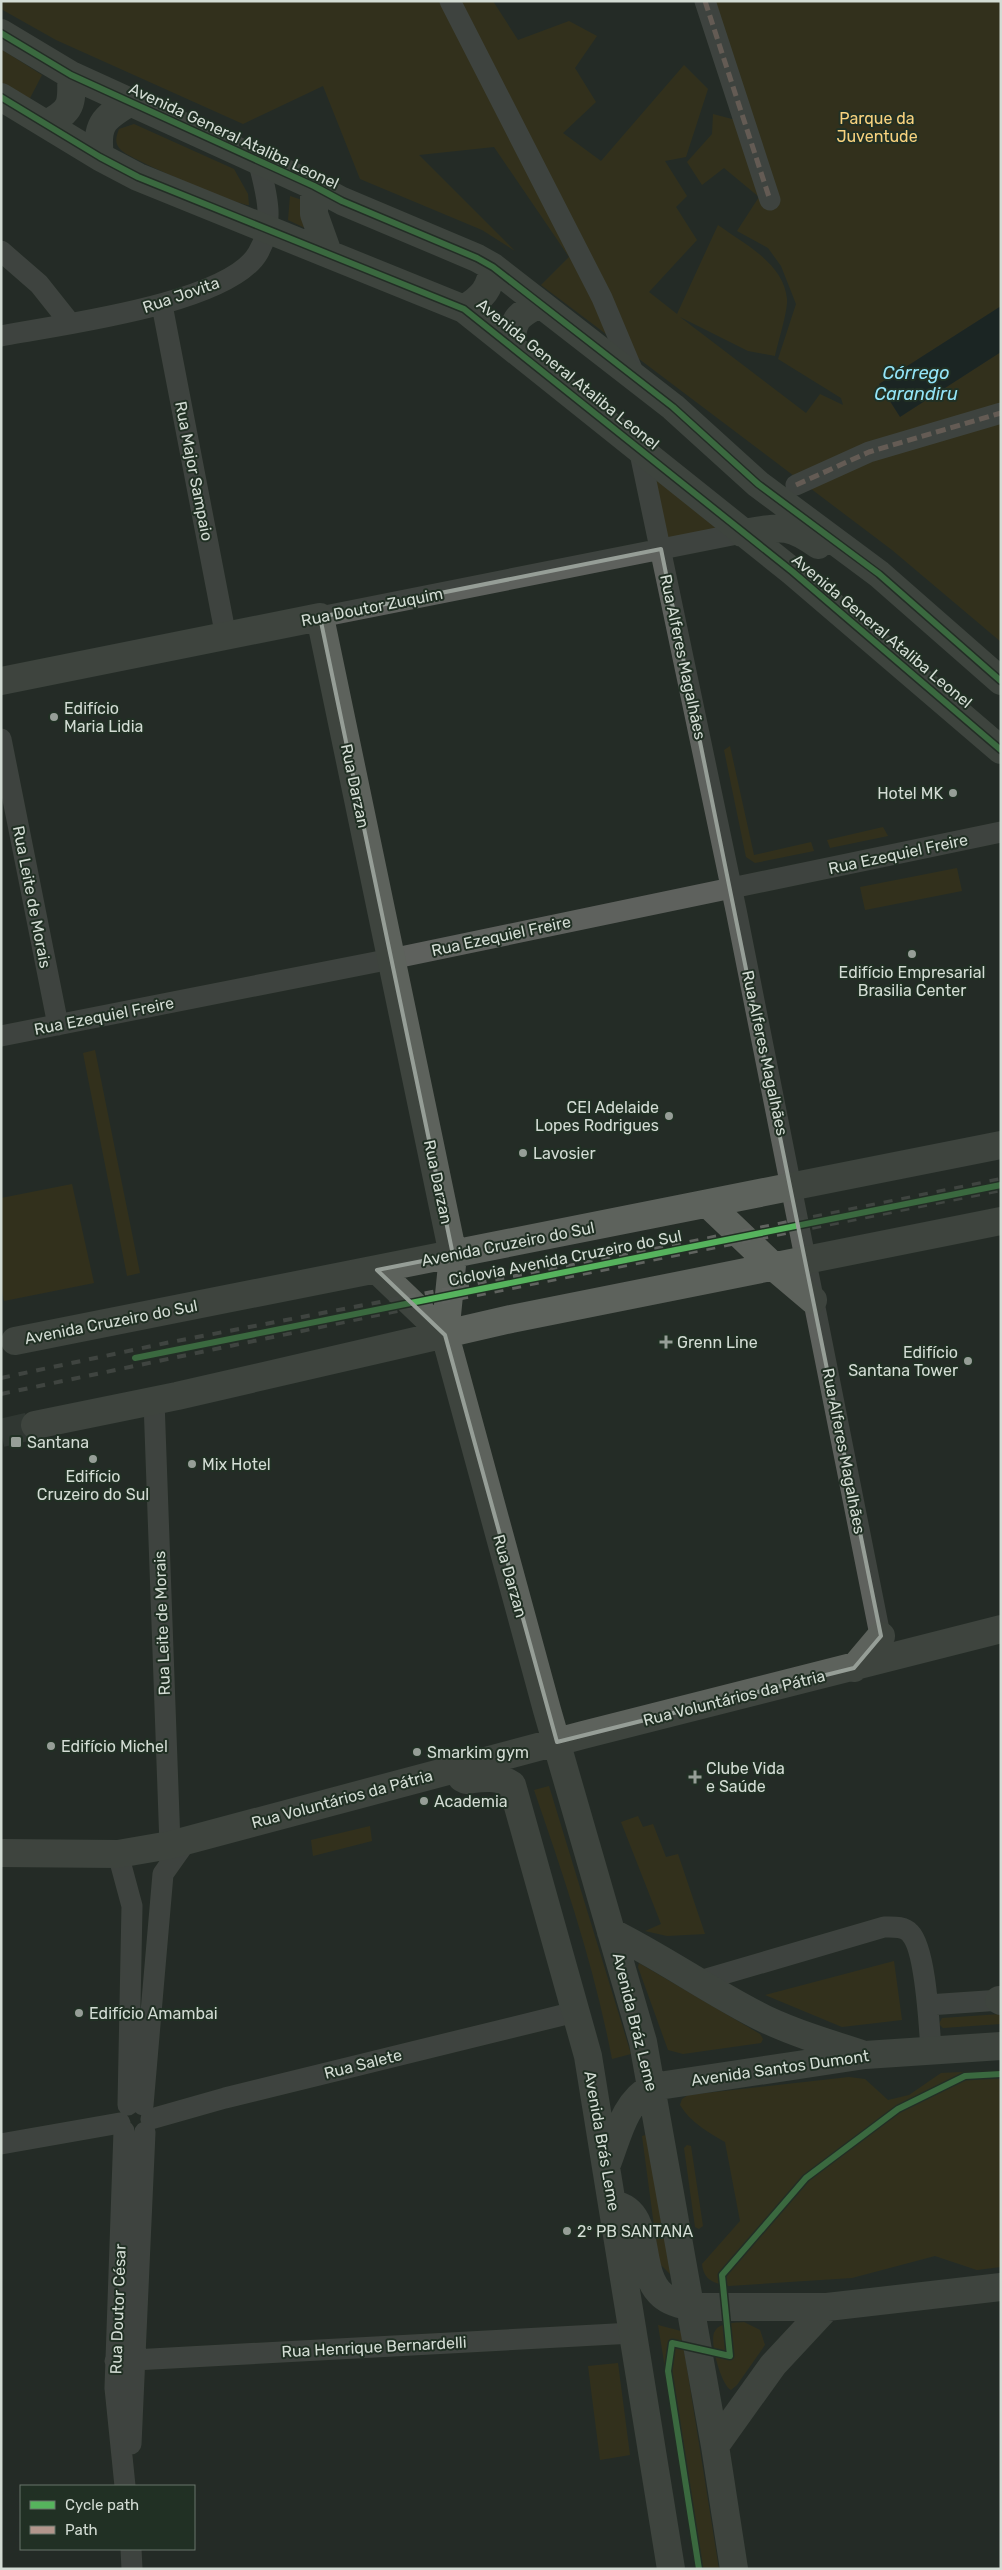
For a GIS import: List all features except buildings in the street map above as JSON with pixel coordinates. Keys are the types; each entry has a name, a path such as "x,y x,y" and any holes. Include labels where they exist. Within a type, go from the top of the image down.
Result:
{"main road":[{"name":"Avenida General Ataliba Leonel","path":"1,33 71,75 129,103 258,160 342,201 477,258 492,267 673,408 758,484 879,574 1001,681"},
{"path":"46,124 61,116 72,101 71,75"},
{"name":"Avenida General Ataliba Leonel","path":"1,97 100,157 138,177 464,309 793,572 1001,750"},
{"path":"100,157 98,138 103,121 111,113 129,103"},
{"path":"314,186 314,214 328,253"},
{"path":"464,309 486,292 490,283 492,267"},
{"path":"511,345 513,326 517,318 539,304"},
{"path":"742,533 790,529 799,532 838,560 879,574"},
{"name":"Rua Doutor Zuquim","path":"1,681 320,617"},
{"name":"Rua Darzan","path":"320,617 453,1255 445,1335 557,1742"},
{"name":"Avenida Cruzeiro do Sul","path":"15,1341 1001,1145"},
{"path":"708,1204 774,1267 813,1300"},
{"path":"35,1426 154,1401 511,1319 1001,1221"},
{"path":"377,1270 445,1335"},
{"name":"Rua Voluntários da Pátria","path":"1,1853 118,1854 178,1842 557,1742 854,1668 883,1648 1001,1630"},
{"name":"Avenida Bráz Leme","path":"557,1742 643,2042 691,2307"},
{"name":"Avenida Brás Leme","path":"450,1771 466,1780 495,1778 506,1780 512,1785 588,2056 671,2569"},
{"path":"611,1932 646,1949 696,1982 792,2031 865,2055"},
{"name":"Avenida Santos Dumont","path":"652,2087 865,2055 931,2049 1001,2046"},
{"path":"607,2165 631,2105 635,2099 652,2087"},
{"path":"613,2204 623,2206 632,2213 639,2226 653,2284 669,2299 691,2307 827,2308 1001,2286"},
{"path":"691,2307 734,2569"},
{"path":"715,2446 773,2365 827,2308"}],"street":[{"path":"450,1 602,298 636,379"},
{"path":"705,1 770,200"},
{"name":"Rua Jovita","path":"1,336 162,305 222,281 236,273 258,253 267,228 268,202 258,160"},
{"path":"1,251 39,284 70,323"},
{"name":"Rua Major Sampaio","path":"162,305 226,637"},
{"path":"796,485 868,452 1001,413"},
{"name":"Rua Alferes Magalhães","path":"639,448 792,1187 883,1648"},
{"name":"Rua Doutor Zuquim","path":"320,617 742,533"},
{"name":"Rua Leite de Morais","path":"1,739 58,1025"},
{"name":"Rua Ezequiel Freire","path":"1,1036 391,959 1001,832"},
{"name":"Rua Leite de Morais","path":"154,1401 178,1842"},
{"name":"Rua Doutor César","path":"135,2119 163,1874 178,1842"},
{"name":"Rua Doutor César","path":"118,1854 132,1906 135,2119 125,2360 130,2485"},
{"path":"696,1982 884,1928 899,1928 910,1932 919,1948 928,2005 931,2049"},
{"path":"928,2005 1000,2001"},
{"name":"Rua Salete","path":"1,2144 135,2119 575,2012"},
{"name":"Rua Henrique Bernardelli","path":"125,2360 633,2333"},
{"name":"Rua Doutor César","path":"125,2360 115,2388 125,2485"},
{"path":"131,2550 132,2569"}],"highlighted area":[{"path":"661,549 881,1636 854,1668 557,1742 445,1335 377,1270 453,1255 320,617"}],"green space":[{"name":"Parque da Juventude","path":"1,1 493,1 518,40 569,21 597,36 575,68 596,102 563,133 601,161 684,65 708,89 686,157 665,161 687,196 676,207 697,240 649,292 677,314 718,225 750,247 771,265 779,275 787,299 775,356 748,351 680,317 806,413 820,394 843,405 841,398 778,359 796,304 781,266 768,248 737,231 759,197 724,168 702,185 687,162 712,134 713,114 732,119 739,113 699,1 1001,1 1001,642 892,550 541,285 569,257 494,147 419,155 515,251 482,230 360,179 323,86 243,124 56,40 1,9"},
{"path":"1,49 42,75 29,100 1,82"},
{"path":"134,124 234,169 248,194 249,205 184,181 128,155 117,145 116,140 119,129"},
{"path":"290,196 302,200 309,230 288,220"},
{"path":"644,457 732,530 664,545"},
{"path":"730,746 754,855 811,842 814,851 755,863 746,857 724,750"},
{"path":"883,827 888,836 830,848 827,840"},
{"path":"957,868 962,891 865,910 860,887"},
{"path":"95,1050 140,1273 127,1276 83,1053"},
{"path":"72,1184 94,1283 4,1301 1,1287 1,1198"},
{"path":"549,1786 631,2054 612,2059 588,1956 534,1790"},
{"path":"638,1816 643,1827 653,1824 666,1857 678,1854 705,1934 667,1936 645,1931 661,1924 621,1822"},
{"path":"370,1826 372,1841 313,1856 311,1840"},
{"path":"894,1961 902,2020 842,2027 765,1995"},
{"path":"639,1963 760,2034 763,2039 761,2043 683,2054 668,2050 638,1967"},
{"path":"1001,2014 1001,2024 943,2028 939,2024 942,2018"},
{"path":"1001,2070 1001,2267 977,2270 935,2256 852,2278 729,2286 707,2278 702,2264 740,2221 725,2142 706,2131 689,2117 680,2105 682,2099 688,2095 849,2077 865,2079 888,2100 909,2095 941,2073"},
{"path":"649,2134 671,2275 659,2263 642,2136"},
{"path":"687,2145 691,2146 703,2226 699,2229 695,2227 684,2148"},
{"path":"744,2322 760,2330 765,2345 737,2385 731,2390 727,2387 717,2363 713,2336 720,2326"},
{"path":"658,2325 681,2331 719,2569 698,2569"},
{"path":"618,2363 630,2455 600,2460 588,2366"}],"water":[{"name":"Córrego Carandiru","path":"1001,306 1001,352 900,417 879,384"}],"tunnel":[{"path":"1,1433 35,1425"}],"railway":[{"path":"1,1378 166,1343 615,1257 1001,1179"},
{"path":"1,1394 392,1312 1001,1190"}],"marked path":[{"path":"705,1 770,200"},
{"path":"796,485 869,452 1001,413"}],"cycle path":[{"path":"1,33 71,75 314,186 342,201 477,258 493,267 673,407 758,484 879,574 1001,681"},
{"path":"1,97 100,157 138,177 464,309 793,572 1001,750"},
{"name":"Ciclovia Avenida Cruzeiro do Sul","path":"135,1358 1001,1185"},
{"path":"699,2569 668,2371 672,2343 730,2356 722,2275 806,2178 898,2109 965,2076 1001,2074"}],"place":[{"name":"Edifício Maria Lidia","path":"54,717"},
{"name":"Hotel MK","path":"953,793"},
{"name":"Edifício Empresarial Brasilia Center","path":"912,954"},
{"name":"CEI Adelaide Lopes Rodrigues","path":"669,1116"},
{"name":"Lavosier","path":"523,1153"},
{"name":"Grenn Line","path":"666,1342"},
{"name":"Edifício Santana Tower","path":"968,1361"},
{"name":"Santana","path":"16,1442"},
{"name":"Edifício Cruzeiro do Sul","path":"93,1459"},
{"name":"Mix Hotel","path":"192,1464"},
{"name":"Edifício Michel","path":"51,1746"},
{"name":"Smarkim gym","path":"417,1752"},
{"name":"Clube Vida e Saúde","path":"695,1777"},
{"name":"Academia","path":"424,1801"},
{"name":"Edifício Amambai","path":"79,2013"},
{"name":"2º PB SANTANA","path":"567,2231"}]}
